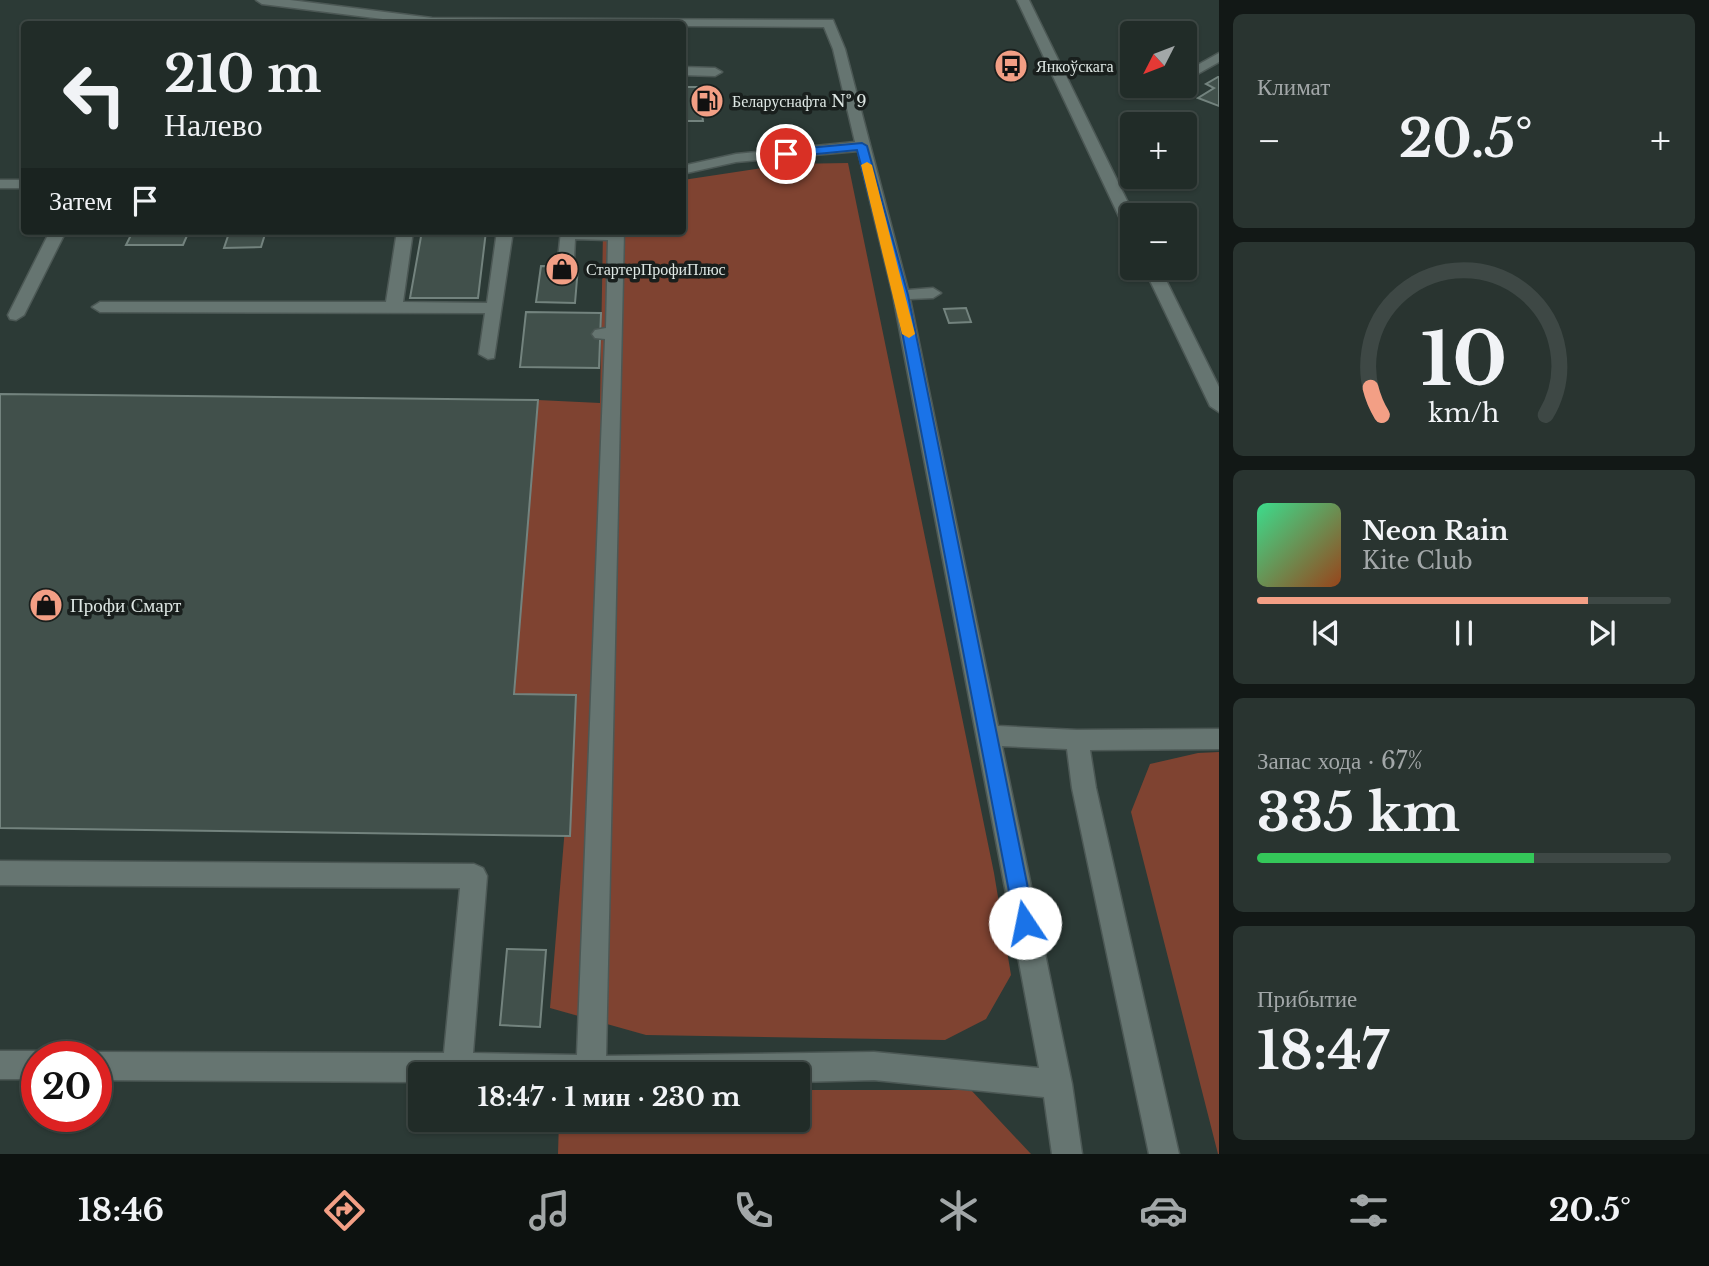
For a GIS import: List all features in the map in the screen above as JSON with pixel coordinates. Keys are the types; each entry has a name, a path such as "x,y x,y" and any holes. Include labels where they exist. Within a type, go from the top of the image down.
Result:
{"main road":[{"path":"262,0 417,21"},
{"path":"1023,0 1120,203"},
{"path":"686,23 829,23 839,49 901,295 1057,1084 1067,1154"},
{"path":"1197,70 1219,57"},
{"path":"686,71 715,72"},
{"path":"686,169 736,158 862,146"},
{"path":"0,184 21,184"},
{"path":"16,314 56,235"},
{"path":"394,307 404,235"},
{"path":"488,354 504,235"},
{"path":"566,259 567,235"},
{"path":"591,1062 608,333 616,235"},
{"path":"1158,280 1216,395"},
{"path":"901,295 933,293"},
{"path":"100,307 494,308"},
{"path":"988,735 1077,740 1219,739"},
{"path":"1077,740 1084,788 1164,1154"},
{"path":"0,873 474,876 458,1062"},
{"path":"0,1065 21,1065"},
{"path":"112,1066 408,1069"},
{"path":"810,1067 874,1066 1057,1084"}],"shaded area":[{"path":"848,163 994,873 1011,975 986,1019 945,1040 646,1035 550,1008 576,695 514,694 538,400 600,403 603,235 686,235 686,180 788,164"},
{"path":"1219,752 1218,1154 1131,812 1150,764 1198,753"},
{"path":"810,1090 971,1090 1031,1154 558,1154 559,1132 810,1132"}],"building":[{"path":"1219,77 1219,106 1198,98 1214,88 1206,84"},
{"name":"Беларуснафта № 9","path":"686,87 698,87 703,121 686,121"},
{"path":"131,235 187,235 183,245 126,245"},
{"path":"228,235 265,235 261,247 224,248"},
{"path":"421,235 486,235 478,298 410,298"},
{"path":"541,266 578,267 575,303 536,302"},
{"path":"966,308 971,322 949,323 944,309"},
{"path":"526,312 601,313 599,368 520,367"},
{"path":"0,394 538,400 514,694 576,695 570,836 0,828"},
{"path":"507,949 546,950 540,1027 500,1025"}],"slow traffic":[{"path":"867,165 909,334"}],"place":[{"name":"Янкоўскага","path":"1011,66"},
{"name":"Беларуснафта № 9","path":"707,101"},
{"name":"СтартерПрофиПлюс","path":"562,269"},
{"name":"Профи Смарт","path":"46,605"}],"route":[{"path":"786,154 862,146 901,295 1025,923"}]}
